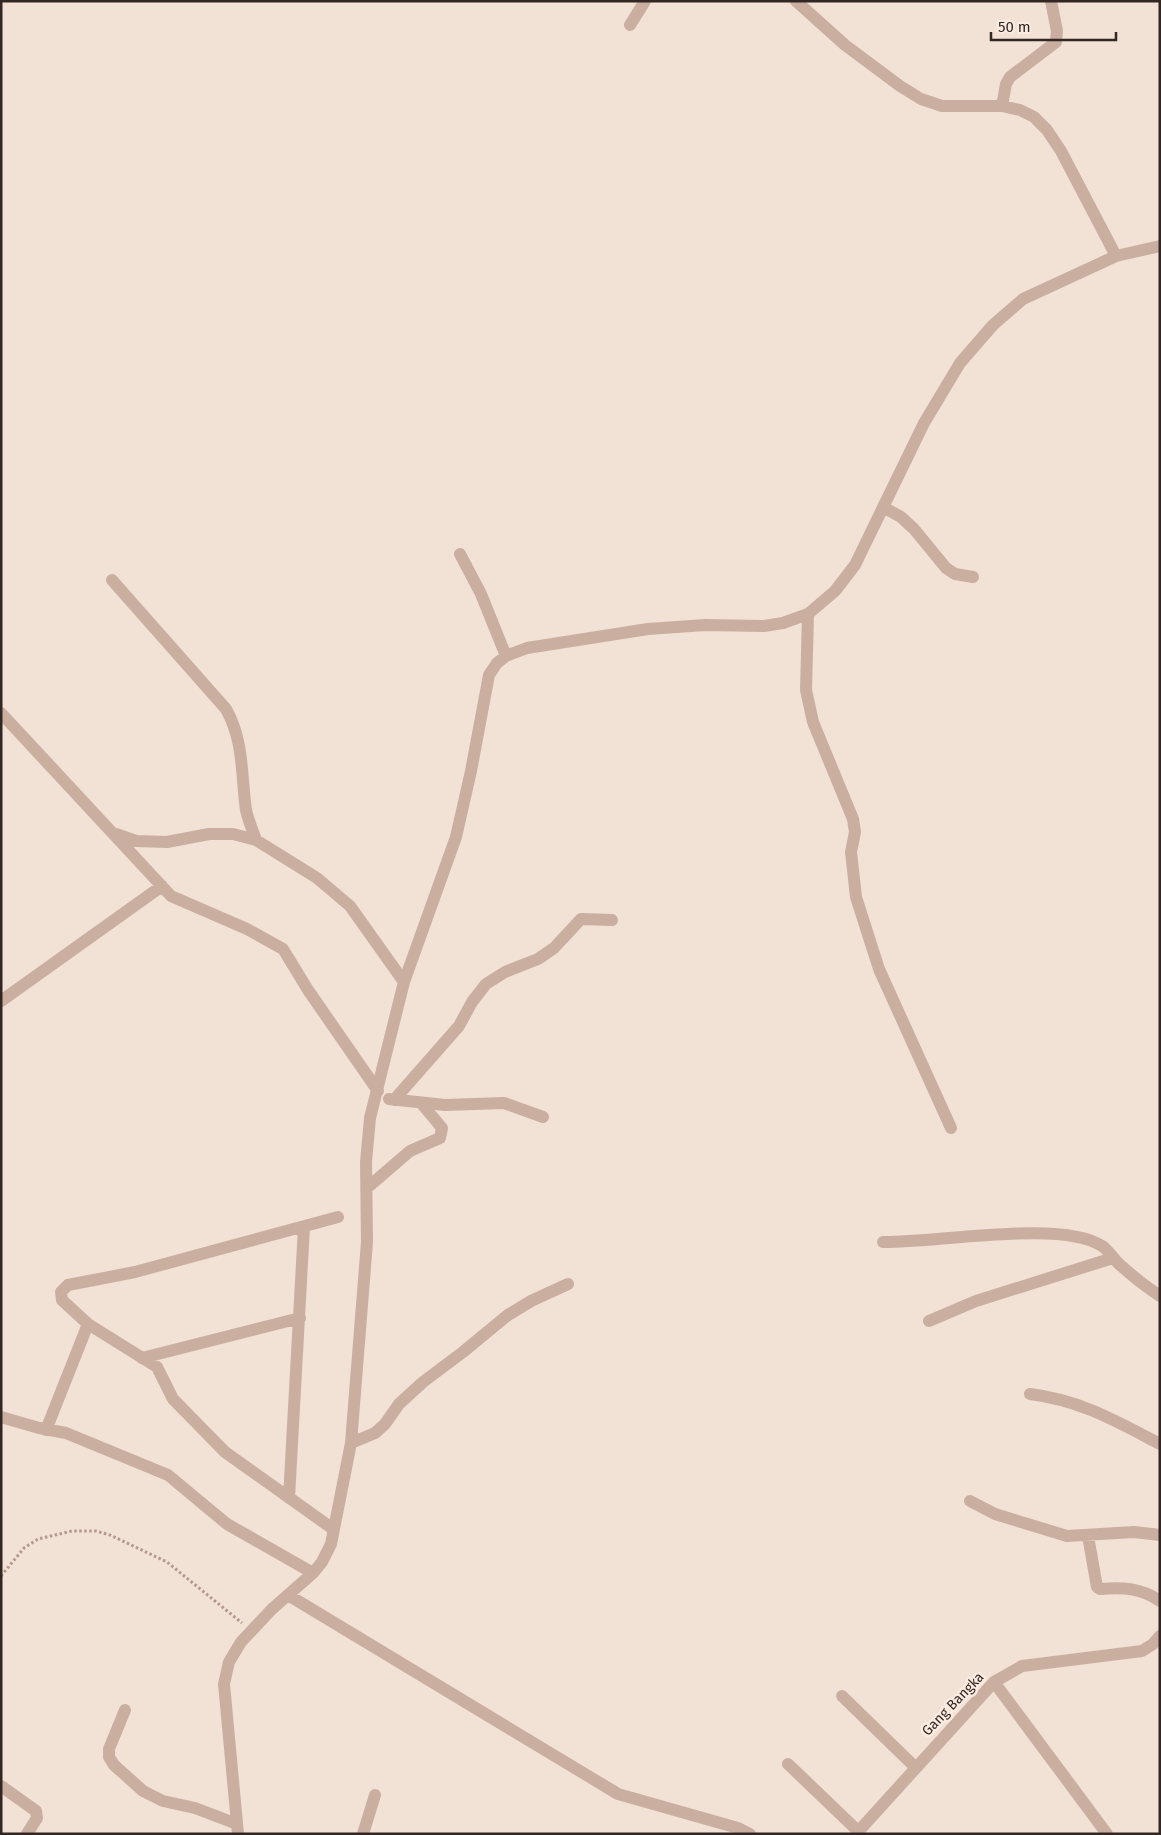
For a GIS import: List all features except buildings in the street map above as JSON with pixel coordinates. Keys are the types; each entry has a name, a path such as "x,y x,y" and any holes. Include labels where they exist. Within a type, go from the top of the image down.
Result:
{"street":[{"path":"630,25 645,1"},
{"path":"796,1 845,45 900,86 921,99 942,106 1002,106 1020,110 1034,118 1047,130 1061,151 1116,256"},
{"path":"1002,106 1006,84 1010,77 1056,42 1051,1"},
{"path":"237,1829 224,1684 233,1653 252,1630 313,1573 331,1544 351,1443 367,1242 366,1162 370,1118 404,982 456,837 472,772 489,676 496,663 506,656 527,648 637,631 705,626 764,626 782,624 808,614 835,591 846,578 924,423 960,363 993,325 1022,299 1116,256 1160,246"},
{"path":"883,507 901,517 914,529 946,568 955,574 973,576"},
{"path":"460,554 481,594 506,656"},
{"path":"112,580 226,709 238,735 247,813 256,840"},
{"path":"808,614 806,690 813,722 853,819 855,832 851,852 856,897 879,969 951,1128"},
{"path":"1,713 171,896 247,929 283,948 308,990 377,1093 394,1100 422,1104 475,1105 504,1103 543,1117"},
{"path":"114,834 136,841 167,842 209,834 233,834 256,840 316,878 350,906 404,982"},
{"path":"1,1001 162,886"},
{"path":"394,1100 459,1026 472,1002 486,984 505,972 538,959 554,948 581,919 612,920"},
{"path":"367,1188 410,1151 440,1138 442,1128 422,1104"},
{"path":"333,1529 225,1452 173,1399 157,1367 88,1324 62,1300 61,1292 68,1284 134,1272 338,1217"},
{"path":"288,1498 304,1227"},
{"path":"883,1242 920,1242 960,1237 1055,1233 1082,1238 1102,1246 1112,1258 1160,1296"},
{"path":"929,1321 976,1301 1112,1258"},
{"path":"351,1443 375,1433 385,1424 399,1404 423,1382 508,1315 530,1301 568,1284"},
{"path":"142,1358 300,1318"},
{"path":"46,1430 88,1324"},
{"path":"1030,1394 1058,1397 1083,1405 1160,1444"},
{"path":"1,1417 46,1430 66,1433 168,1475 227,1524 313,1573"},
{"path":"970,1501 995,1514 1067,1536 1134,1532 1160,1535"},
{"path":"1088,1536 1097,1587 1100,1589 1127,1588 1147,1592 1160,1602"},
{"path":"288,1595 618,1794 738,1828 750,1834"},
{"name":"Gang Bangka","path":"857,1832 915,1766 994,1682 1022,1666 1142,1651 1158,1644"},
{"path":"994,1682 1107,1834"},
{"path":"842,1696 915,1766"},
{"path":"125,1710 109,1749 109,1757 114,1765 143,1791 163,1801 195,1808 237,1829"},
{"path":"788,1764 857,1832"},
{"path":"1,1786 36,1811 37,1818 27,1834"},
{"path":"363,1834 375,1795"}],"path":[{"path":"1,1576 24,1548 38,1539 72,1531 96,1531 110,1535 167,1562 252,1630"}]}
